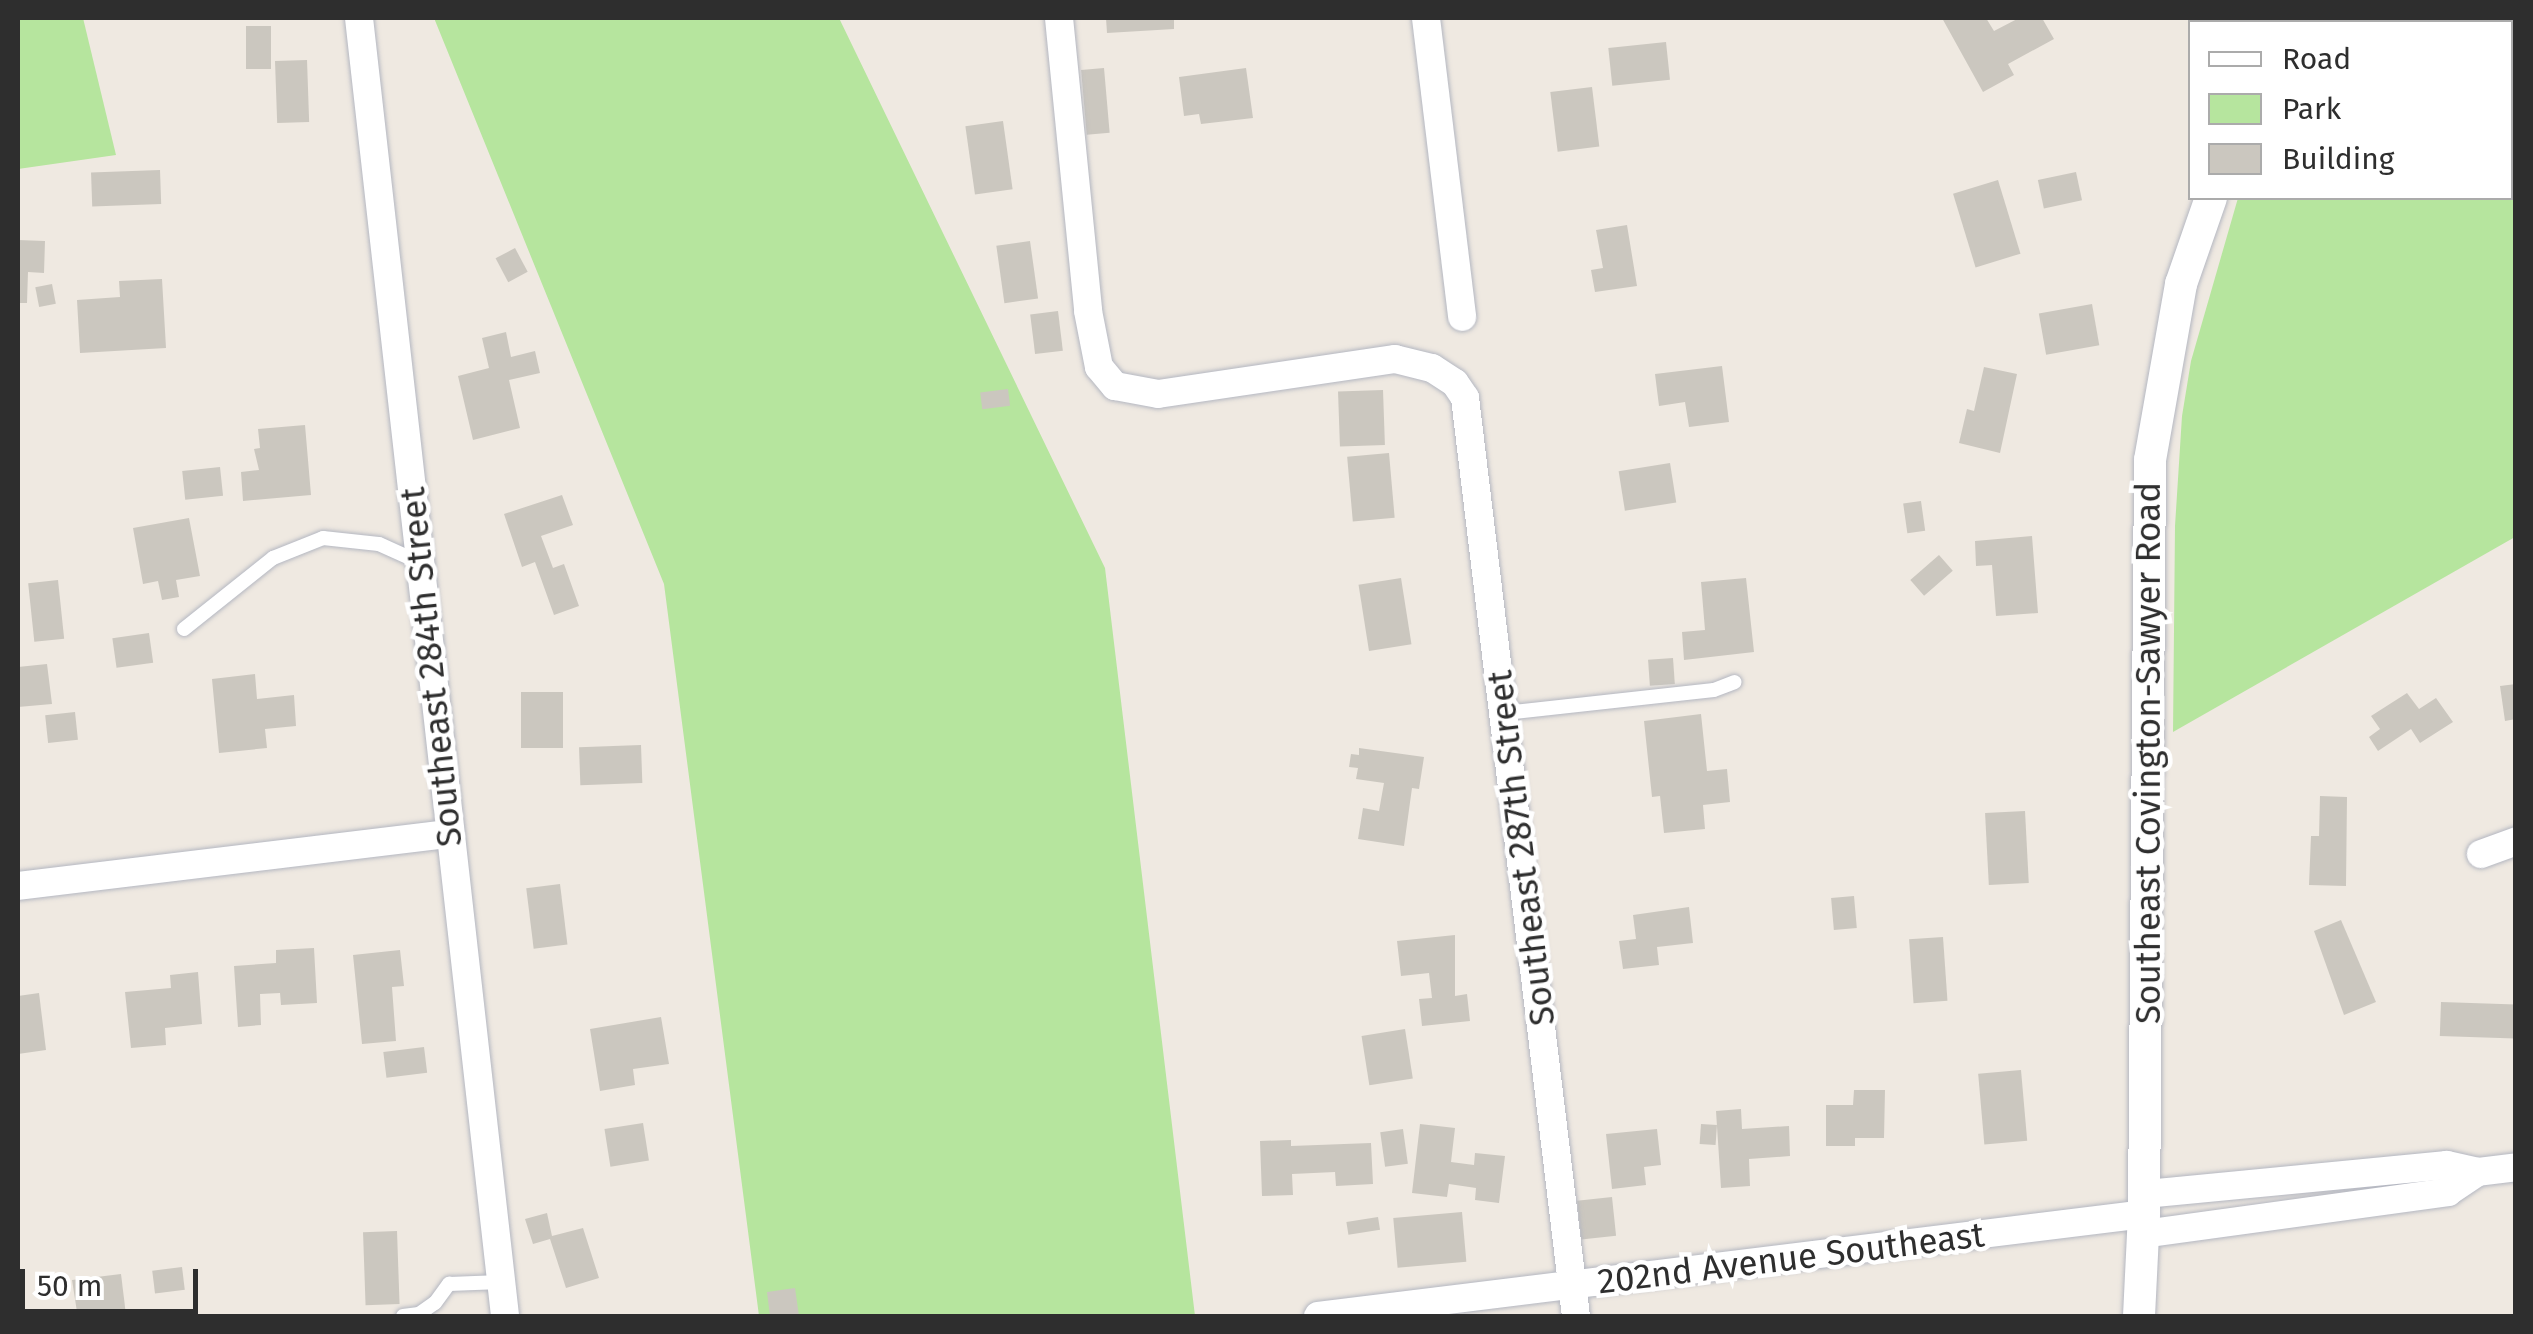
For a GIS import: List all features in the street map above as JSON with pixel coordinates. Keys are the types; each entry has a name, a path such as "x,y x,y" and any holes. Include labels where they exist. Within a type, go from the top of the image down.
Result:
{"street":[{"name":"Southeast 284th Street","path":"359,18 505,1316"},
{"name":"Southeast 287th Street","path":"1059,18 1088,310 1098,367 1115,386 1158,394 1395,360 1420,362 1455,383 1470,418 1576,1316"},
{"path":"1426,18 1462,317"},
{"name":"Southeast Covington-Sawyer Road","path":"2139,1316 2144,1214 2150,460 2181,284 2210,200"},
{"path":"18,886 449,834"},
{"path":"2481,854 2516,842"},
{"name":"202nd Avenue Southeast","path":"1318,1316 2144,1214 2448,1166 2478,1172 2516,1168"},
{"name":"202nd Avenue Southeast","path":"2144,1214 2448,1192 2478,1172"}],"lane":[{"path":"184,630 272,558 323,538 379,544 420,562"},
{"path":"1505,713 1714,690 1735,682"},
{"path":"403,1316 419,1314 435,1303 449,1284 501,1282"}],"green space":[{"path":"18,18 83,18 116,155 18,169"},
{"path":"434,18 839,18 1105,568 1195,1316 759,1316 664,584"},
{"path":"2515,18 2515,537 2173,732 2175,526 2182,416 2191,361 2237,200 2513,200 2513,20 2301,20"}],"building":[{"path":"1106,18 1174,18 1174,29 1107,33"},
{"path":"1942,18 1986,18 1994,31 2019,18 2042,18 2054,39 2008,64 2014,75 1983,92"},
{"path":"246,26 271,26 271,69 246,69"},
{"path":"1666,42 1670,80 1612,86 1608,48"},
{"path":"307,60 309,122 277,123 275,61"},
{"path":"1104,68 1110,133 1087,135 1081,70"},
{"path":"1246,68 1253,118 1201,124 1199,114 1184,116 1179,77"},
{"path":"1592,87 1599,147 1558,152 1550,92"},
{"path":"1003,121 1013,189 975,195 965,126"},
{"path":"160,170 161,204 92,206 91,172"},
{"path":"2076,172 2082,200 2044,208 2038,180"},
{"path":"1998,180 2021,254 1976,267 1953,194"},
{"path":"1627,225 1637,286 1595,292 1591,270 1603,268 1596,230"},
{"path":"18,240 45,241 44,273 28,272 27,303 18,303"},
{"path":"1030,241 1038,298 1004,303 996,246"},
{"path":"515,248 528,272 508,282 496,258"},
{"path":"162,279 166,348 80,353 77,300 120,297 119,281"},
{"path":"52,284 56,304 39,307 35,287"},
{"path":"2092,304 2099,345 2046,355 2039,313"},
{"path":"1058,311 1063,351 1035,354 1030,314"},
{"path":"506,332 511,357 535,351 540,373 509,380 520,428 473,440 458,376 489,368 482,338"},
{"path":"1722,366 1729,422 1689,427 1685,402 1659,406 1655,374"},
{"path":"1984,367 2017,374 2000,453 1959,443 1967,409 1974,411"},
{"path":"1008,389 1010,406 982,409 980,392"},
{"path":"1383,390 1385,445 1340,447 1338,392"},
{"path":"305,425 311,495 243,501 241,472 259,470 254,449 260,448 258,429"},
{"path":"1389,453 1395,518 1353,521 1347,457"},
{"path":"1670,463 1676,503 1625,511 1619,471"},
{"path":"220,467 223,496 185,500 182,471"},
{"path":"562,495 573,525 541,536 553,568 564,564 579,606 554,615 535,562 522,567 504,514"},
{"path":"1921,501 1925,531 1907,533 1903,504"},
{"path":"189,518 200,576 176,580 179,597 162,600 158,581 143,584 133,528"},
{"path":"2032,536 2038,613 1996,616 1992,565 1976,566 1975,541"},
{"path":"1939,555 1953,571 1924,596 1910,580"},
{"path":"1401,578 1411,644 1369,651 1359,585"},
{"path":"1746,578 1754,652 1684,660 1682,632 1705,630 1701,582"},
{"path":"58,580 64,639 34,642 28,583"},
{"path":"149,633 153,663 117,668 112,638"},
{"path":"1673,658 1675,684 1650,686 1648,660"},
{"path":"47,664 52,704 18,707 18,667"},
{"path":"255,674 257,699 294,695 296,726 265,729 267,748 219,753 212,679"},
{"path":"2516,684 2516,719 2505,721 2500,686"},
{"path":"521,692 563,692 563,748 521,748"},
{"path":"2407,693 2419,709 2436,698 2453,722 2420,743 2411,729 2378,751 2369,737 2380,729 2371,716"},
{"path":"75,712 78,740 48,743 45,715"},
{"path":"1701,714 1707,771 1727,769 1730,802 1703,805 1705,829 1664,833 1660,796 1652,797 1644,721"},
{"path":"641,745 642,783 580,785 579,747"},
{"path":"1359,748 1424,757 1419,789 1412,788 1404,846 1358,839 1363,808 1379,811 1384,783 1356,779 1358,768 1349,767 1351,754 1359,755"},
{"path":"2320,796 2347,797 2346,886 2309,885 2311,836 2319,836"},
{"path":"2025,811 2029,883 1989,885 1985,813"},
{"path":"560,884 567,945 534,949 526,888"},
{"path":"1854,896 1857,928 1834,930 1831,898"},
{"path":"1689,907 1693,943 1657,947 1659,965 1623,969 1619,941 1636,939 1633,915"},
{"path":"2341,920 2376,1002 2344,1015 2314,931"},
{"path":"1455,935 1455,996 1467,994 1470,1021 1422,1026 1419,999 1432,998 1429,973 1401,976 1397,941"},
{"path":"1943,937 1947,1001 1914,1003 1909,939"},
{"path":"314,948 317,1003 281,1005 280,993 260,994 261,1025 238,1027 234,966 276,963 276,950"},
{"path":"400,950 404,986 392,987 396,1041 362,1044 353,955"},
{"path":"198,972 202,1024 165,1028 166,1045 131,1048 125,992 171,988 170,975"},
{"path":"39,993 46,1050 18,1054 18,996"},
{"path":"2441,1002 2516,1005 2515,1039 2440,1036"},
{"path":"661,1017 669,1064 633,1069 635,1085 600,1091 590,1029"},
{"path":"1405,1029 1413,1078 1369,1085 1362,1036"},
{"path":"424,1047 427,1073 386,1078 383,1052"},
{"path":"2021,1070 2027,1141 1984,1144 1978,1074"},
{"path":"1854,1090 1885,1090 1884,1138 1855,1138 1855,1146 1826,1146 1826,1105 1853,1105"},
{"path":"1741,1109 1742,1129 1789,1126 1790,1156 1749,1159 1750,1186 1721,1188 1716,1111"},
{"path":"643,1123 649,1161 610,1167 604,1129"},
{"path":"1420,1124 1455,1128 1451,1162 1474,1165 1475,1153 1505,1156 1499,1203 1475,1200 1476,1188 1449,1184 1447,1197 1412,1193"},
{"path":"1701,1124 1717,1125 1716,1145 1700,1144"},
{"path":"1403,1129 1408,1164 1385,1167 1380,1132"},
{"path":"1657,1129 1661,1165 1644,1167 1646,1185 1612,1189 1606,1134"},
{"path":"1291,1140 1291,1146 1371,1143 1373,1184 1336,1186 1335,1172 1292,1174 1293,1195 1262,1196 1260,1141"},
{"path":"1612,1197 1616,1236 1581,1239 1577,1201"},
{"path":"1462,1212 1466,1262 1398,1268 1393,1218"},
{"path":"547,1213 552,1236 583,1228 599,1278 566,1288 550,1239 533,1244 525,1219"},
{"path":"1378,1217 1380,1230 1348,1235 1346,1222"},
{"path":"397,1231 400,1304 366,1305 363,1232"},
{"path":"182,1267 185,1290 155,1293 152,1271"},
{"path":"121,1274 126,1315 77,1312 72,1280"},
{"path":"795,1288 799,1316 770,1316 767,1292"}]}
